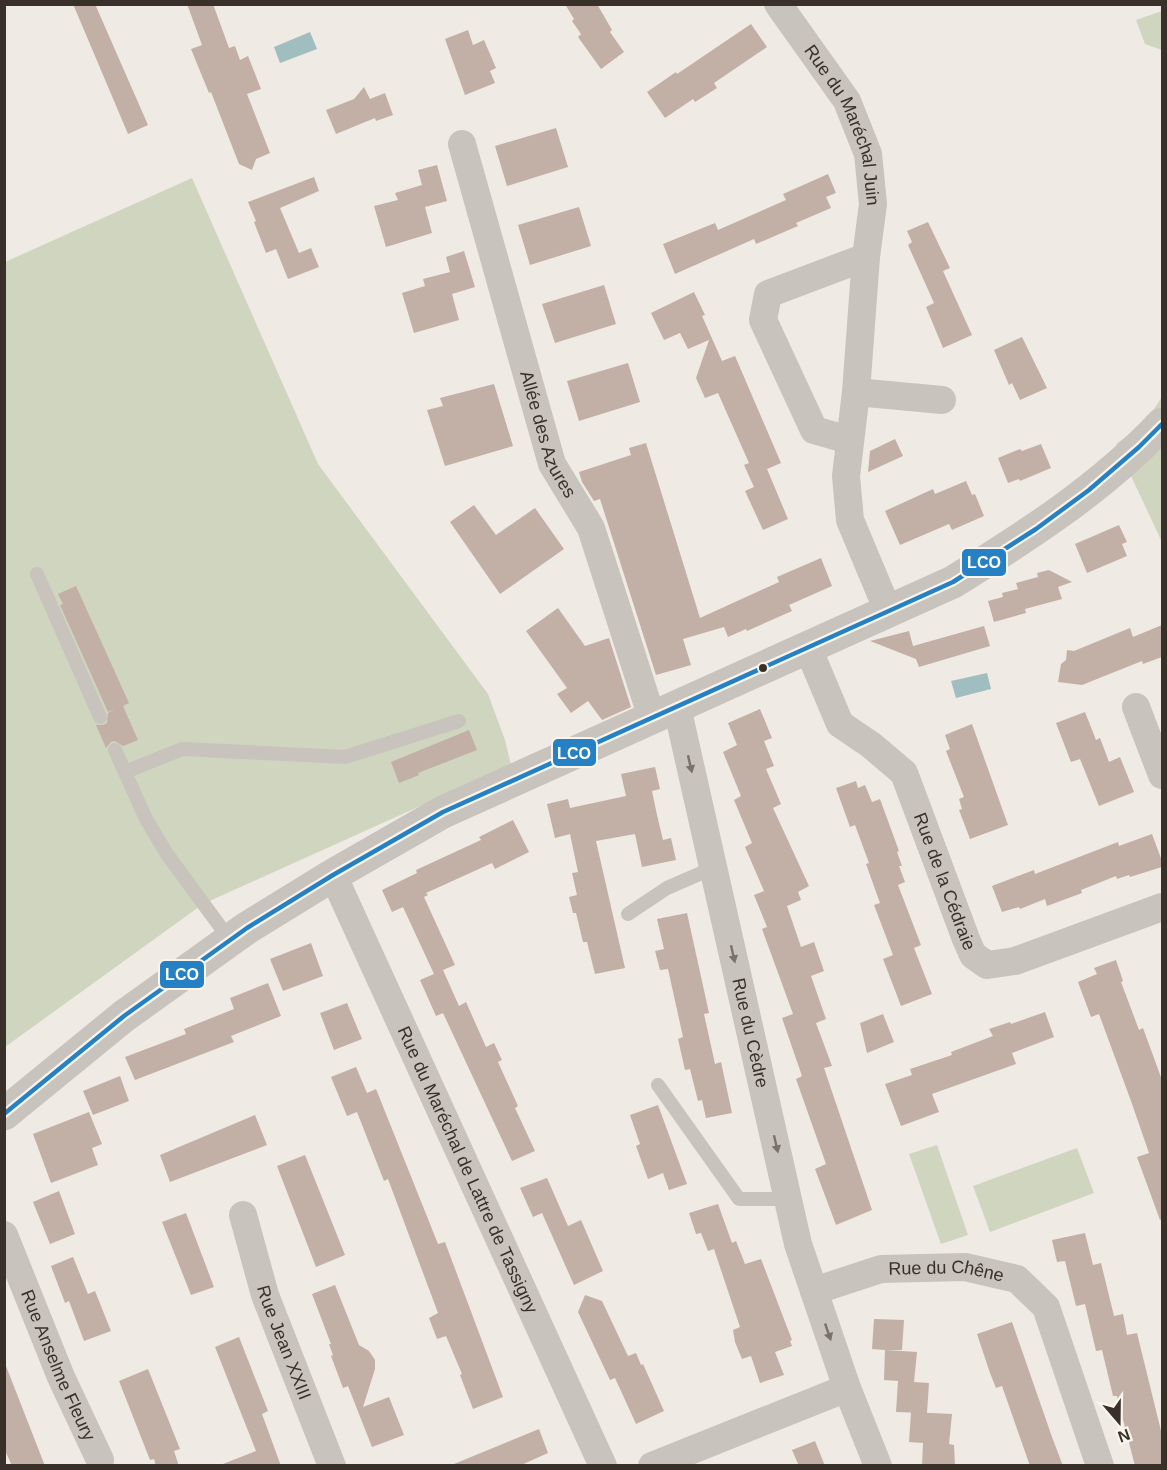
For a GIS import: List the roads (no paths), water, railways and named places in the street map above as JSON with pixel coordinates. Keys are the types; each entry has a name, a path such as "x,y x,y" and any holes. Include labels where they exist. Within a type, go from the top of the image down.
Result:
{"street":[{"name":"Rue du Maréchal Juin","path":"778,4 847,101 868,154 873,204 846,477 850,520 883,599 891,610"},
{"name":"Allée des Azures","path":"462,144 552,464 591,528 664,712"},
{"path":"849,440 814,430 763,320 768,294 866,257"},
{"path":"856,392 942,400"},
{"path":"4,1114 124,1016 230,940 333,875 443,812 953,582 1010,547 1065,509 1135,453 1162,424"},
{"name":"Rue de la Cédraie","path":"808,648 840,724 872,745 904,772 973,955 987,965 1015,961 1162,910"},
{"path":"1136,707 1162,775"},
{"name":"Rue du Cèdre","path":"664,712 713,868 798,1244 847,1388 878,1466"},
{"name":"Rue du Maréchal de Lattre de Tassigny","path":"333,875 603,1466"},
{"name":"Rue Jean XXIII","path":"243,1215 265,1295 332,1466"},
{"name":"Rue Anselme Fleury","path":"4,1235 61,1377 100,1460"},
{"name":"Rue du Chêne","path":"814,1291 881,1269 965,1267 1017,1279 1046,1307 1100,1466"},
{"path":"652,1466 847,1388"}],"lane":[{"path":"37,574 100,717"},
{"path":"125,772 182,749 345,757 459,722"},
{"path":"115,750 146,819 167,854 230,940"},
{"path":"628,914 667,888 713,868"},
{"path":"658,1085 739,1199 788,1198"}],"water":[{"path":"310,32 317,49 280,63 274,47"},
{"path":"987,673 991,689 956,698 951,681"}]}
